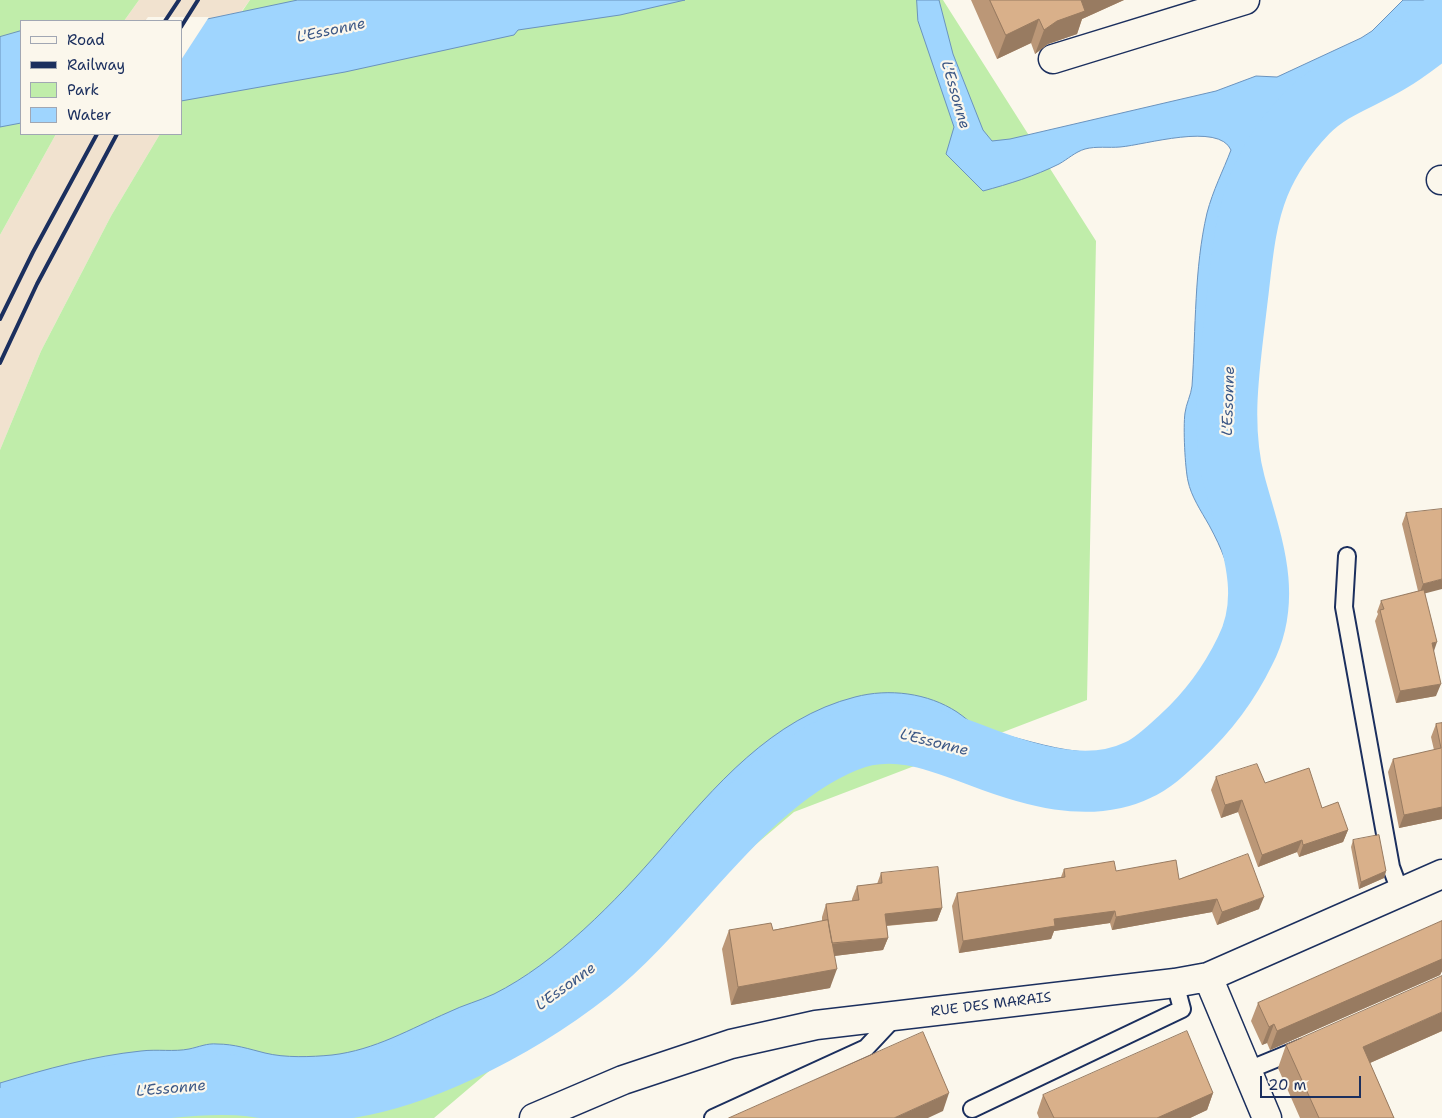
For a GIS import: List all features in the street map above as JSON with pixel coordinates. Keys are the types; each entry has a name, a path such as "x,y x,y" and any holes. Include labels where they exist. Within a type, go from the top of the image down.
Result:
{"street":[{"path":"1052,59 1245,0"},
{"name":"RUE DES MARAIS","path":"534,1118 623,1080 731,1044 816,1025 1175,983 1208,977 1442,874"},
{"path":"1208,977 1266,1118"}],"lane":[{"path":"1347,556 1344,607 1391,868 1409,890"},
{"path":"972,1109 1182,1009 1175,983"},
{"path":"713,1118 866,1048 895,1017"},
{"path":"1246,1071 1318,1041"}],"shaded area":[{"path":"139,0 250,0 241,12 207,19 125,20"},
{"path":"55,135 159,135 111,216 41,351 0,450 0,235"}],"green space":[{"path":"0,0 139,0 125,20 20,20 20,135 55,135 0,235"},
{"path":"250,0 943,0 1096,241 1087,700 794,812 434,1118 0,1118 0,450 41,351 111,216 159,135 182,135 182,98"}],"water":[{"path":"298,0 685,0 620,15 518,30 514,35 345,72 182,101 182,20 165,20 207,19"},
{"path":"917,0 939,0 953,54 983,130 992,141 1010,139 1216,91 1256,76 1277,77 1361,38 1372,31 1403,0 1442,0 1442,25 1396,59 1326,97 1307,114 1274,157 1263,176 1254,200 1242,258 1229,367 1226,410 1229,454 1233,475 1256,564 1259,586 1258,608 1254,631 1245,653 1224,688 1207,709 1179,739 1146,766 1127,775 1106,780 1062,780 1040,776 997,763 936,740 907,734 878,733 844,742 808,761 760,800 626,941 607,959 559,996 496,1034 462,1051 392,1078 357,1087 322,1091 293,1091 227,1085 171,1087 128,1093 43,1112 0,1118 0,1083 70,1064 123,1053 147,1050 183,1050 213,1044 235,1046 273,1055 307,1057 332,1055 378,1044 494,994 540,966 605,910 702,802 747,758 771,738 797,721 825,707 868,694 908,694 934,700 984,730 1056,748 1103,752 1122,748 1156,730 1183,701 1213,652 1227,617 1230,602 1229,573 1225,558 1189,487 1186,467 1184,419 1192,386 1198,277 1203,234 1212,196 1231,150 1224,142 1212,137 1197,136 1120,147 1089,148 1041,172 983,191 946,154 954,127 918,21"},
{"path":"20,31 20,123 0,127 0,37"}],"pier":[{"path":"148,17 209,17 182,58 182,20 146,20"}],"building":[{"path":"990,0 1081,0 1085,11 1057,21 1044,30 1039,19 1006,35"},
{"path":"1442,509 1442,579 1423,584 1406,513"},
{"path":"1424,590 1437,642 1432,643 1441,684 1400,691 1380,610 1384,609 1381,601"},
{"path":"1442,723 1442,807 1404,815 1393,759 1441,748 1436,724"},
{"path":"1257,764 1265,783 1309,768 1322,808 1338,802 1348,830 1303,845 1302,840 1262,855 1242,800 1225,805 1216,777"},
{"path":"1379,835 1386,871 1361,882 1353,840"},
{"path":"1248,854 1264,897 1222,912 1217,899 1116,917 1115,911 1054,919 1055,926 963,941 957,893 1065,877 1064,869 1114,861 1116,871 1176,860 1179,879"},
{"path":"938,867 942,908 885,914 888,938 832,943 826,904 859,900 857,886 882,883 881,873"},
{"path":"828,920 837,969 738,987 729,930 771,923 773,930"},
{"path":"1442,921 1442,959 1277,1031 1274,1024 1269,1027 1258,1003"},
{"path":"1442,976 1442,1012 1363,1047 1394,1118 1319,1118 1286,1045"},
{"path":"1187,1031 1213,1093 1157,1118 1054,1118 1043,1095"},
{"path":"923,1032 949,1093 894,1118 729,1118"}],"waterway":[{"name":"L'Essonne","path":"5,1118 145,1090 176,1087 230,1085 307,1091 350,1088 424,1067 460,1051 530,1014 590,972 621,944 742,815 774,786 808,761 845,742 862,736 897,733 914,736 947,745 1018,770 1059,779 1079,781 1099,781 1119,777 1138,770 1155,760 1191,728 1225,686 1245,651 1254,630 1258,609 1259,588 1256,568 1230,461 1227,393 1244,242 1250,213 1259,185 1268,165 1286,138 1316,104 1336,91 1396,59 1442,25"}],"railway":[{"path":"166,20 179,0"},
{"path":"182,25 198,0"},
{"path":"0,319 33,252 96,135"},
{"path":"0,363 37,284 116,135"}]}
